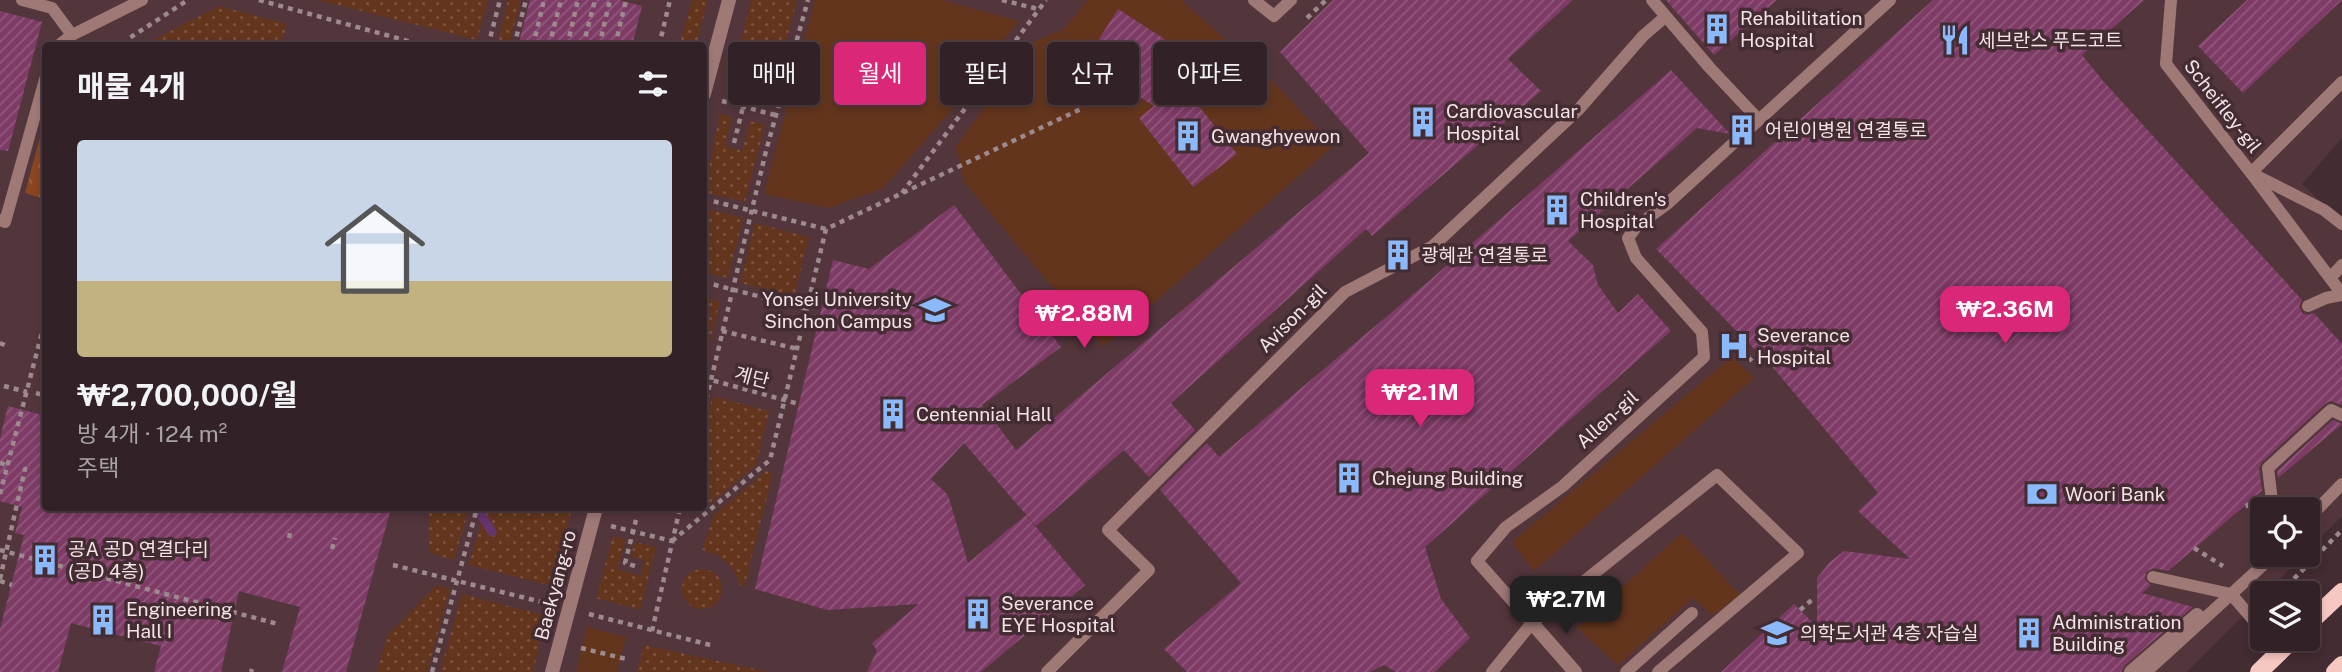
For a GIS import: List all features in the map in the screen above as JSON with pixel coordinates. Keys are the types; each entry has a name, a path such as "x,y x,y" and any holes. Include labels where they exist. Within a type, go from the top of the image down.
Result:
{"main road":[{"path":"2320,613 2342,592"},
{"path":"2259,672 2275,651"},
{"path":"2335,672 2342,666"}],"street":[{"path":"707,83 729,0"},
{"name":"Baekyang-ro","path":"552,672 595,511"},
{"path":"2131,672 2197,615"},
{"path":"1532,623 1574,672"}],"lane":[{"path":"22,0 52,9 72,34"},
{"path":"63,42 72,34 142,0"},
{"path":"1254,0 1274,16 1291,0"},
{"path":"1652,0 1758,120 1890,0"},
{"name":"Scheifley-gil","path":"2171,0 2166,64 2251,173 2324,210 2342,224"},
{"name":"Avison-gil","path":"1047,672 1149,570 1108,530 1345,292 1433,246 1579,109 1643,36 1665,17"},
{"path":"2308,306 2342,294 2251,173 2342,82"},
{"path":"0,220 5,222 42,90"},
{"name":"Allen-gil","path":"1532,623 1477,561 1506,527 1563,486 1704,357 1702,332 1636,258 1628,238 1637,226 1667,204 1758,120"},
{"path":"2331,277 2342,265"},
{"path":"2272,497 2268,468 2331,410 2342,415"},
{"path":"1492,672 1532,623 1717,475 1798,553 1658,672"},
{"path":"2320,507 2342,484"},
{"path":"2146,672 2261,567"},
{"path":"2152,577 2231,594 2250,616"},
{"path":"1626,672 1692,613"}],"path":[{"path":"128,42 128,39 188,0"},
{"path":"259,0 411,42"},
{"path":"489,42 499,0"},
{"path":"515,42 526,0"},
{"path":"534,42 544,0"},
{"path":"550,42 561,0"},
{"path":"568,42 578,0"},
{"path":"584,42 594,0"},
{"path":"599,42 611,0"},
{"path":"660,42 670,0"},
{"path":"707,394 775,115 807,0"},
{"path":"1002,0 1038,9"},
{"path":"902,193 1046,0"},
{"path":"1307,18 1326,0"},
{"path":"616,42 626,1"},
{"path":"734,143 743,107 775,115"},
{"path":"707,200 826,229 1083,108"},
{"path":"672,541 770,460 826,229"},
{"path":"707,283 807,309"},
{"name":"계단","path":"722,331 798,349"},
{"path":"0,494 42,333"},
{"path":"0,343 7,346"},
{"path":"1742,351 1752,361"},
{"name":"계단","path":"707,379 799,404"},
{"path":"4,386 27,391"},
{"path":"36,393 42,395"},
{"path":"0,463 7,465"},
{"path":"12,585 0,580 3,551 25,469 31,471"},
{"path":"432,672 476,511"},
{"path":"652,631 679,511"},
{"path":"635,566 625,563 637,516"},
{"path":"2292,581 2342,530"},
{"path":"633,532 672,541"},
{"path":"332,549 335,538"},
{"path":"2194,548 2223,566"},
{"path":"3,551 278,624"},
{"path":"393,565 714,646"},
{"path":"1800,610 1813,599"},
{"path":"560,643 626,659"}],"shaded area":[{"name":"Severance Hospital","path":"0,0 2342,0 2342,138 2302,184 2342,221 2342,516 2320,538 2320,497 2250,497 2250,567 2292,567 2277,581 2250,581 2250,609 2187,672 0,672"},
{"path":"317,0 488,0 477,40"},
{"path":"508,0 521,0 510,42 500,42"},
{"path":"692,0 708,0 697,42 680,42"},
{"path":"751,0 797,0 786,42 741,42"},
{"path":"815,0 942,0 1018,21 1003,42 940,42 940,105 956,105 883,188 829,208 764,194 787,105 820,105 820,42 804,42"},
{"path":"1088,0 1181,0 1228,42 1153,42 1153,105 1267,105 1267,77 1333,146 1103,347 964,182 956,146 986,105 1033,105 1033,42 1063,30"},
{"path":"219,6 287,24 282,42 149,42"},
{"path":"720,114 732,117 725,146 742,151 750,121 765,125 745,202 707,193 707,177"},
{"path":"707,209 743,218 728,278 707,273"},
{"path":"755,223 809,237 794,296 740,283"},
{"path":"707,298 720,302 707,354"},
{"path":"1732,357 1754,378 1534,571 1512,542"},
{"path":"712,396 769,411 756,465 707,507 707,418"},
{"path":"766,471 773,474 745,584 740,587 727,562 702,550 714,515"},
{"path":"429,511 468,511 454,560 429,553"},
{"path":"484,511 571,511 552,586 469,565"},
{"path":"1682,533 1740,595 1713,615 1693,598 1618,665 1577,628"},
{"path":"613,536 626,540 617,569 641,576 645,560 631,556 635,542 656,547 640,610 596,598"},
{"path":"702,569 710,570 716,575 721,581 721,597 716,603 710,608 702,609 694,608 688,603 683,597 682,589 683,581 688,575 694,570"},
{"path":"437,585 450,589 427,672 377,672 387,636"},
{"path":"462,594 547,616 533,672 440,672"},
{"path":"587,627 626,637 617,672 576,672"},
{"path":"644,645 769,672 637,672"}],"green space":[{"path":"42,130 42,198 25,193"}],"building":[{"path":"530,0 619,0 642,6 633,42 519,42"},
{"path":"1333,0 1573,0 1508,59 1541,91 1372,236 1366,229 1171,403 1195,430 1149,477 1124,450 1036,526 964,443 931,479 948,495 968,563 1026,515 1085,585 981,672 867,672 877,650 872,643 919,604 827,610 755,589 833,260 869,269 954,205 1061,347 982,405 1016,450 1369,153 1280,52"},
{"name":"Rehabilitation Hospital","path":"1666,0 1777,0 1714,55"},
{"path":"1933,0 2144,0 2082,55 2302,300 2299,306 2302,313 2314,313 2342,344 2342,405 2330,401 2325,404 2262,462 2259,468 2262,491 2255,497 2250,497 2250,501 2168,571 2154,568 2146,572 2145,580 2151,585 2142,593 2193,607 2125,665 2121,672 1721,672 1794,604 1817,627 1817,578 1830,562 1844,551 1910,559 1858,511 1878,493 1775,370 1656,249"},
{"path":"2247,0 2342,0 2243,93 2198,46"},
{"name":"Gwanghyewon","path":"1118,9 1169,42 1153,42 1153,105 1198,105 1237,154 1193,187 1139,118 1154,106 1139,96 1139,42 1104,42 1099,39"},
{"path":"0,11 42,22 8,151 0,150"},
{"name":"Chejung Building","path":"1671,70 1730,134 1697,128 1568,241 1593,265 1598,285 1618,313 1638,294 1671,331 1425,547 1441,599 1470,638 1435,672 1396,672 1384,665 1370,672 1187,672 1164,649 1241,583 1160,490 1207,443 1219,457 1429,281"},
{"path":"8,406 42,415 42,511 390,511 346,672 282,672 300,607 239,591 221,672 154,672 161,646 71,623 58,672 0,672 0,629 24,535 15,533 22,507 0,501 0,438"},
{"path":"2333,420 2342,424 2278,478 2277,471"}],"waterway":[{"path":"479,511 492,532"}],"place":[{"name":"Rehabilitation Hospital","path":"1717,29"},
{"name":"세브란스 푸드코트","path":"1955,40"},
{"name":"Cardiovascular Hospital","path":"1423,122"},
{"name":"어린이병원 연결통로","path":"1742,130"},
{"name":"Gwanghyewon","path":"1188,136"},
{"name":"Children's Hospital","path":"1557,210"},
{"name":"광혜관 연결통로","path":"1398,255"},
{"name":"Yonsei University Sinchon Campus","path":"935,310"},
{"name":"Severance Hospital","path":"1734,346"},
{"name":"Centennial Hall","path":"893,414"},
{"name":"Chejung Building","path":"1349,478"},
{"name":"Woori Bank","path":"2042,494"},
{"name":"공A 공D 연결다리 (공D 4층)","path":"45,560"},
{"name":"Severance EYE Hospital","path":"978,614"},
{"name":"Engineering Hall I","path":"103,620"},
{"name":"의학도서관 4층 자습실","path":"1777,633"},
{"name":"Administration Building","path":"2029,633"}]}
